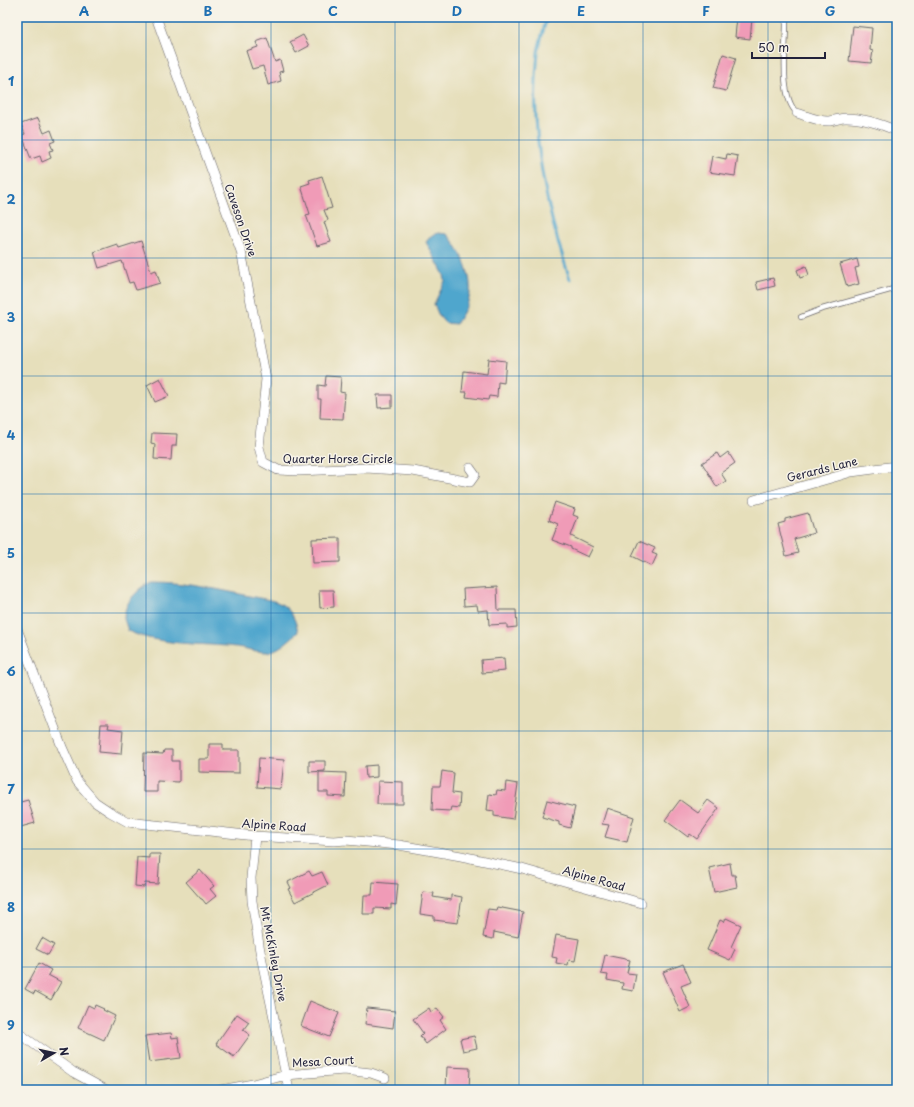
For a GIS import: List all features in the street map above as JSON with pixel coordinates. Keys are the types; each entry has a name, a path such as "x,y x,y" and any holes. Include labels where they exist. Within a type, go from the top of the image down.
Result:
{"street":[{"name":"Caveson Drive","path":"156,17 241,251 266,379 259,447 263,462"},
{"path":"797,113 814,119 830,121 846,118 862,120 897,130"},
{"name":"Quarter Horse Circle","path":"263,462 278,470 299,471 366,468 413,471 470,482 475,475 470,468"},
{"name":"Gerards Lane","path":"754,500 851,472 897,466"},
{"name":"Alpine Road","path":"17,629 76,781 95,802 128,822 255,836 334,841 346,840 424,849 522,869 641,903"},
{"name":"Mt McKinley Drive","path":"255,836 251,878 252,901 260,951 289,1090"},
{"path":"17,1032 73,1072 106,1090"},
{"name":"Mesa Court","path":"221,1090 253,1084 286,1075 344,1070 371,1073 385,1078"}],"lane":[{"path":"784,17 786,24 786,91 791,107 797,113"},
{"path":"801,317 822,309 897,288"}],"water":[{"path":"438,233 447,234 452,240 461,254 469,277 470,293 468,301 456,324 445,323 439,316 434,304 445,281 444,275 426,242 432,235"},
{"path":"151,582 177,583 203,587 274,601 287,608 295,621 298,632 279,648 265,652 237,647 168,642 140,636 128,631 124,619 126,607 141,588"}],"building":[{"path":"737,17 751,17 750,39 735,37"},
{"path":"853,26 872,28 870,50 873,51 871,63 849,61"},
{"path":"303,35 309,46 296,53 290,42"},
{"path":"267,38 275,62 280,60 283,71 279,72 281,81 268,85 263,66 252,69 246,51 258,47 256,42"},
{"path":"723,54 736,58 726,91 713,88"},
{"path":"38,118 44,133 51,130 55,141 50,143 53,150 49,151 51,158 42,162 40,156 31,159 22,135 25,134 21,124"},
{"path":"727,154 738,156 735,176 709,172 712,156 726,159"},
{"path":"322,176 332,208 324,210 328,220 324,222 331,242 317,246 306,215 310,214 301,186 310,183 309,180"},
{"path":"141,241 151,272 156,270 160,283 136,290 133,282 129,283 122,261 99,268 94,252 117,244 119,248"},
{"path":"857,259 859,267 855,268 859,284 847,287 840,264"},
{"path":"806,266 809,275 800,278 797,270"},
{"path":"773,278 775,286 758,290 756,282"},
{"path":"489,359 506,361 504,383 498,382 497,397 489,396 488,400 466,397 467,392 462,392 464,371 487,374"},
{"path":"326,376 341,377 340,392 345,393 343,419 320,418 321,399 318,399 318,385 325,386"},
{"path":"160,378 169,396 155,402 147,385"},
{"path":"377,395 392,395 392,407 378,408"},
{"path":"152,433 177,434 176,446 172,446 171,460 154,459 155,444 151,443"},
{"path":"728,452 735,463 721,473 726,481 717,487 702,463 717,453 720,458"},
{"path":"555,502 575,509 573,515 578,517 571,536 593,547 588,557 571,549 571,547 552,540 558,524 549,520"},
{"path":"808,513 814,533 794,539 798,553 786,556 778,524 785,522 785,519"},
{"path":"340,538 340,562 313,563 312,539"},
{"path":"639,541 655,548 652,553 657,555 652,566 632,556"},
{"path":"497,587 498,610 516,610 517,627 507,628 507,624 489,625 488,610 478,611 477,605 464,606 463,589"},
{"path":"319,590 333,590 334,607 320,608"},
{"path":"504,658 505,671 482,673 481,660"},
{"path":"101,724 109,724 108,728 123,730 121,754 99,752"},
{"path":"209,744 223,744 223,750 239,750 239,773 199,772 199,759 209,759"},
{"path":"164,750 172,750 172,761 179,761 179,782 157,781 157,792 143,792 144,753 163,754"},
{"path":"259,758 284,760 281,789 257,787"},
{"path":"309,761 325,761 325,771 309,772"},
{"path":"377,765 377,777 366,778 365,766"},
{"path":"442,771 454,773 452,793 460,794 459,808 451,807 450,811 432,810 433,786 440,786"},
{"path":"319,772 346,773 345,797 328,796 328,792 319,792"},
{"path":"378,781 403,782 403,804 377,804"},
{"path":"506,782 518,784 513,819 494,816 494,811 487,810 489,794 496,795 497,790 505,791"},
{"path":"28,800 35,823 17,828 17,803"},
{"path":"547,800 575,807 570,828 559,825 559,822 542,817"},
{"path":"680,800 698,813 708,800 719,808 697,839 690,834 688,837 665,820"},
{"path":"607,808 634,817 627,842 605,837 609,825 602,824"},
{"path":"149,854 160,854 158,884 145,883 144,887 135,886 137,857 149,858"},
{"path":"730,863 732,875 735,875 737,887 714,892 709,868"},
{"path":"200,870 214,886 210,889 216,896 206,904 186,882"},
{"path":"309,871 312,876 322,872 328,885 295,902 288,889 291,888 288,882"},
{"path":"373,882 398,884 396,905 391,904 391,909 374,908 374,914 363,914 364,895 372,895"},
{"path":"423,892 434,893 433,897 451,900 451,895 462,897 458,923 434,920 434,916 420,914"},
{"path":"497,907 523,912 518,937 494,932 493,939 483,937 488,909 496,910"},
{"path":"726,918 741,925 731,947 735,949 730,960 707,950 720,920 724,922"},
{"path":"556,935 579,939 575,961 569,960 568,965 556,963 557,958 552,957"},
{"path":"42,938 54,945 48,955 36,949"},
{"path":"605,955 630,960 627,973 636,974 633,991 622,989 623,983 607,980 608,975 601,974"},
{"path":"39,963 51,970 48,975 61,982 51,1000 35,991 34,994 25,989"},
{"path":"683,964 691,982 681,986 690,1007 680,1012 663,972"},
{"path":"310,1001 339,1013 329,1037 301,1026"},
{"path":"88,1005 94,1008 95,1005 115,1016 104,1040 78,1028"},
{"path":"367,1008 395,1011 393,1028 365,1024"},
{"path":"429,1008 431,1012 437,1008 444,1017 440,1020 446,1029 426,1044 420,1036 423,1033 413,1019"},
{"path":"237,1014 249,1022 243,1030 250,1035 234,1057 216,1044"},
{"path":"171,1033 172,1038 178,1037 181,1058 149,1062 145,1036"},
{"path":"474,1036 477,1048 463,1051 460,1039"},
{"path":"447,1067 470,1068 469,1090 446,1090"}],"waterway":[{"path":"547,17 538,52 536,81 538,139 541,167 553,224 570,279"}]}
